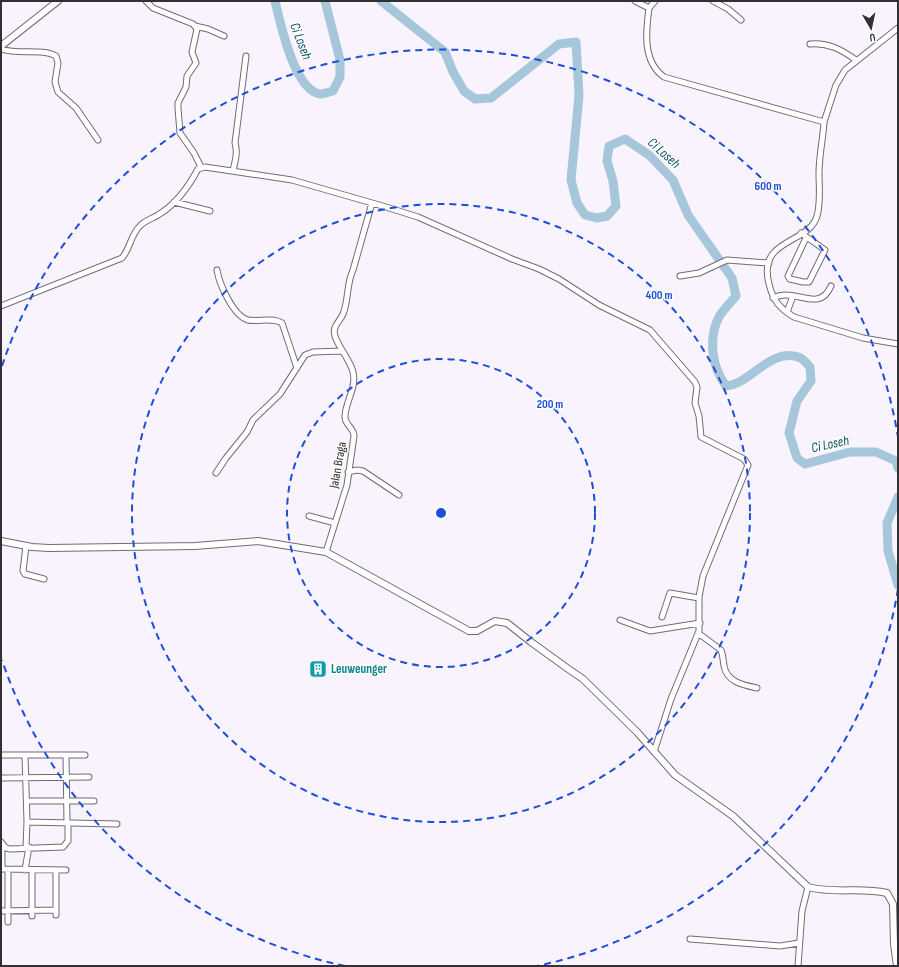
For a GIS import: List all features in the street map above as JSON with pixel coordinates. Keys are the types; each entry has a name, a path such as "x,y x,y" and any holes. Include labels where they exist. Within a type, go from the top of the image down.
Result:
{"street":[{"path":"1,46 58,1"},
{"path":"146,1 153,8 195,26 208,29 224,36"},
{"path":"636,1 649,8"},
{"path":"655,1 649,8 646,30 648,52 656,68 664,77 824,122"},
{"path":"714,1 728,9 741,20"},
{"path":"195,26 196,35 192,52 196,63 188,76 186,86 178,102 178,108 180,133 194,153 201,168"},
{"path":"898,28 856,60 845,70 838,80 824,122 819,165 819,206 817,217 806,230 782,245 772,254 769,263 768,279 773,298 777,305 787,312 805,321 863,338 898,344"},
{"path":"810,44 823,44 833,47 856,60"},
{"path":"1,49 11,52 48,53 56,56 58,63 55,82 58,92 76,108 98,140"},
{"path":"233,171 236,159 237,149 235,143 246,56"},
{"path":"201,168 233,171 292,180 418,217 559,279 599,305 650,330 693,379 697,387 695,403 699,416 701,437 744,459 748,466 703,576 699,598 699,629 671,699 654,752"},
{"path":"1,306 119,260 125,256 137,228 141,224 159,215 174,202 186,189 201,168"},
{"path":"174,202 210,211"},
{"name":"Jalan Braga","path":"326,552 347,485 354,436 353,430 348,425 345,418 354,379 351,365 342,351 334,330 344,310 348,280 353,270 361,236 372,203"},
{"path":"801,233 806,238 824,248 825,252 809,282 790,279 788,276 806,238"},
{"path":"680,276 699,273 722,262 736,260 769,263"},
{"path":"217,270 220,285 236,310 246,319 274,320 282,323 297,368"},
{"path":"773,298 783,295 817,300 824,297 831,286"},
{"path":"787,312 793,296"},
{"path":"216,473 247,432 253,420 280,394 305,355 308,353 342,351"},
{"path":"348,472 356,470 363,471 399,495"},
{"path":"309,516 335,523"},
{"path":"1,541 26,546 49,548 195,546 258,541 326,552 469,631 477,631 495,622 507,622 531,642 583,679 637,732 675,775 733,816 808,887 820,891 866,890 887,893 893,904 894,944 897,966"},
{"path":"26,546 23,571 25,574 44,579"},
{"path":"662,616 670,593 699,598"},
{"path":"620,620 650,631 699,629 721,650 724,668 728,677 741,684 757,688"},
{"path":"1,755 85,755"},
{"path":"25,755 27,801 27,847 25,870"},
{"path":"2,843 10,849 66,845 68,841 68,823 66,755"},
{"path":"1,778 89,777"},
{"path":"27,801 94,801"},
{"path":"27,822 117,824"},
{"path":"2,843 8,922"},
{"path":"4,870 66,870"},
{"path":"32,870 32,913"},
{"path":"1,911 32,913 56,912 56,870"},
{"path":"798,966 802,911 808,887"},
{"path":"690,939 780,946 790,946 799,943"}],"waterway":[{"name":"Ci Loseh","path":"275,1 280,24 296,68 303,81 311,90 320,94 333,91 340,77 340,60 325,1"},
{"name":"Ci Loseh","path":"381,1 445,52 453,72 464,91 475,99 491,98 559,44 576,42 579,95 571,180 577,203 585,215 597,218 607,216 616,206 613,181 607,161 609,146 625,139 649,155 673,180 688,215 732,278 736,296 720,315 716,323 713,341 714,360 726,386 735,384 744,379 778,357 788,356 800,358 810,367 811,381 797,401 789,433 797,458 805,464 850,452 876,452 896,461 898,468"},
{"name":"Ci Loseh","path":"898,497 887,523 888,551 898,585"}],"place":[{"name":"Leuweunger","path":"318,669"}]}
